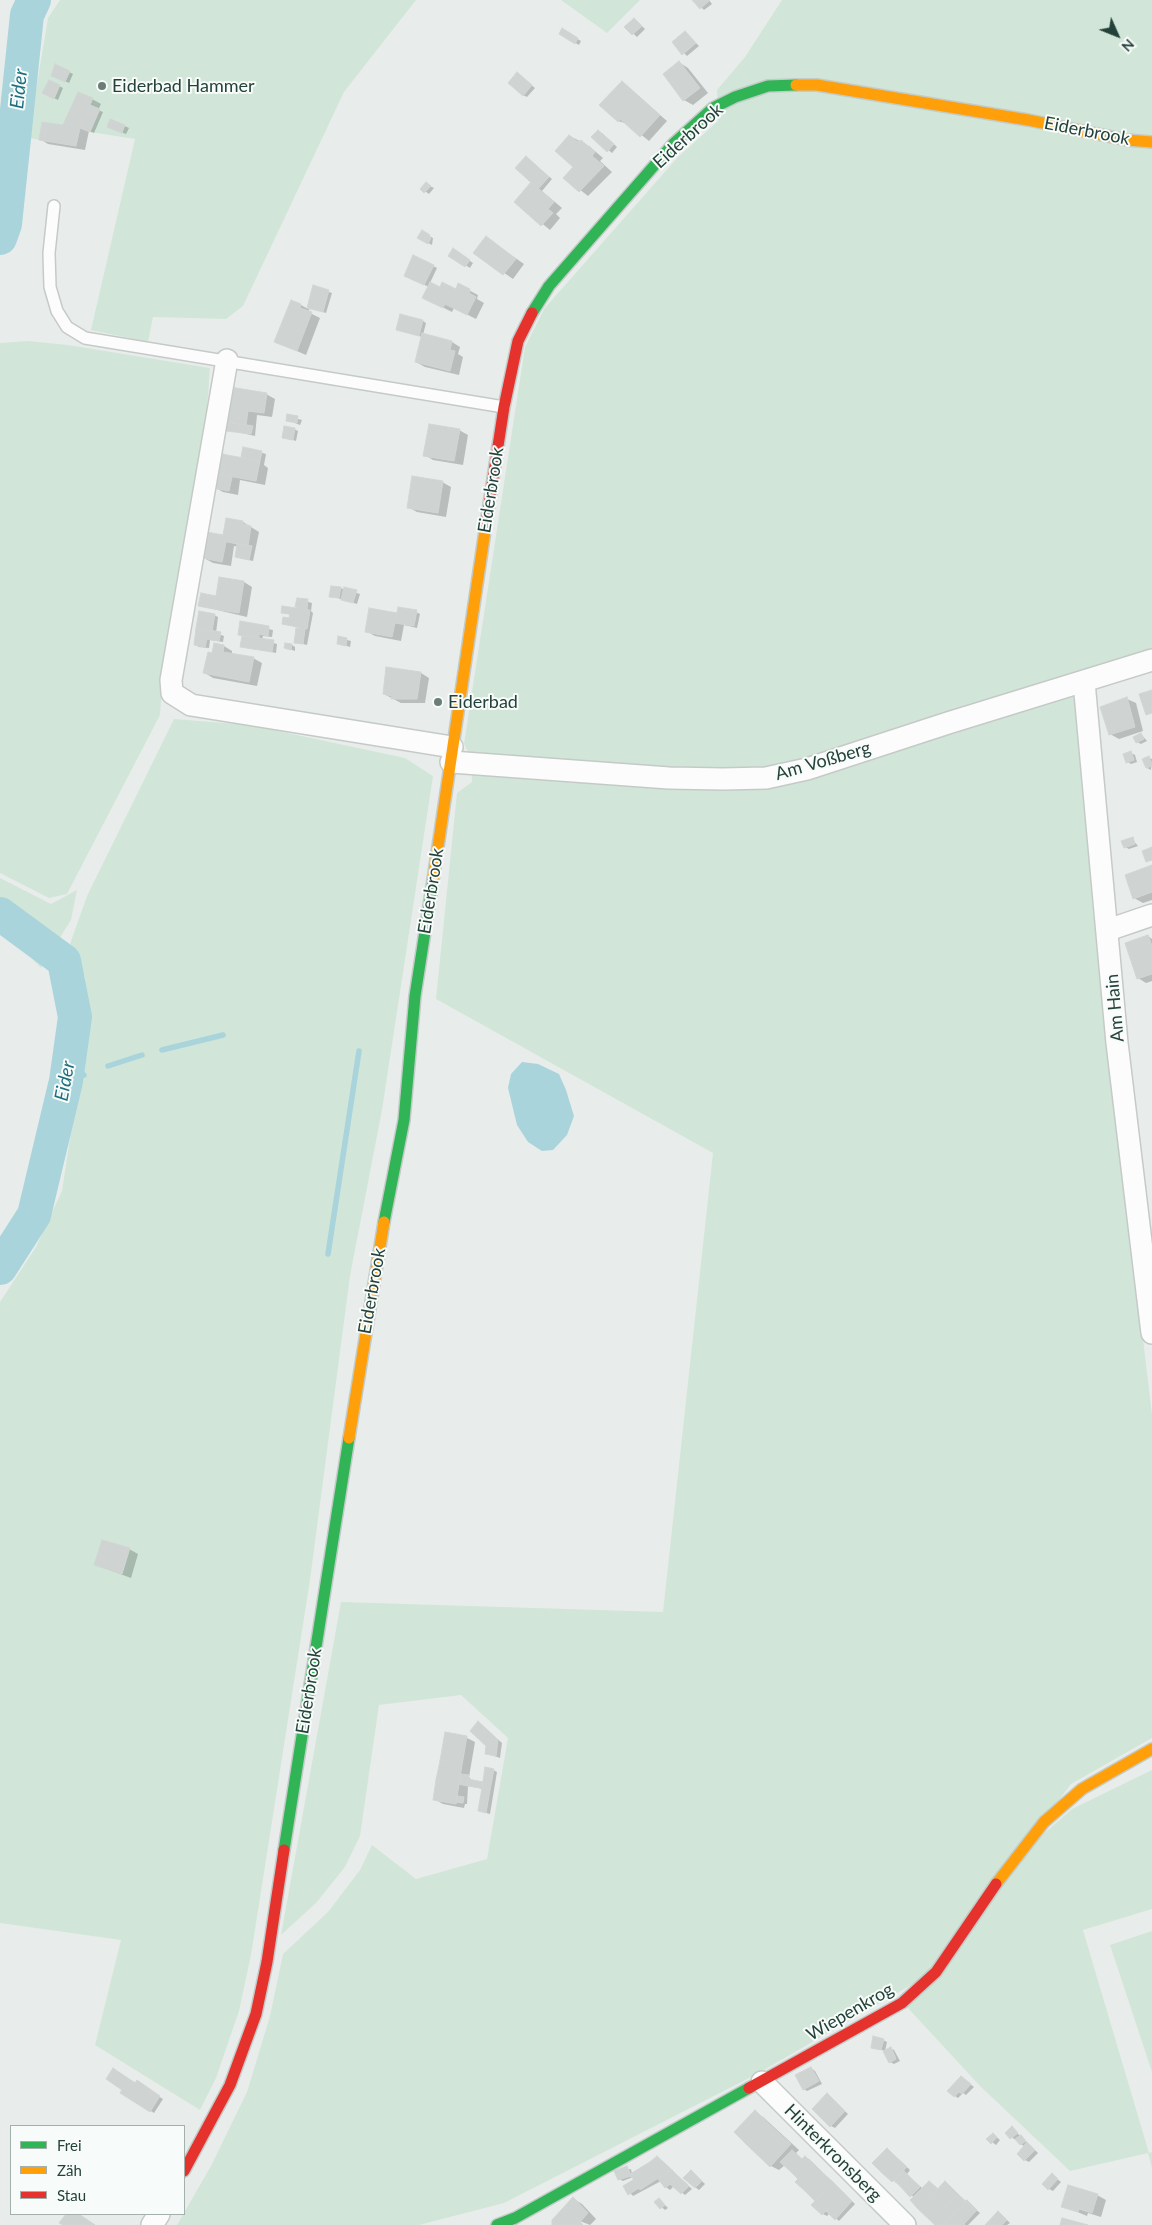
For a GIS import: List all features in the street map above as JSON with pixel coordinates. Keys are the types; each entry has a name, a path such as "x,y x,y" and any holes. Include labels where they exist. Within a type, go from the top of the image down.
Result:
{"street":[{"name":"Eiderbrook","path":"185,2169 230,2085 256,2014 268,1958 374,1268 404,1120 415,996 504,407 518,341 533,309 549,286 673,144 713,108 735,97 768,86 818,84 1028,120 1127,140 1152,142"},
{"name":"Am Voßberg","path":"227,360 171,680 172,693 191,705 452,754 669,778 766,778 807,769 1152,660"},
{"name":"Am Hain","path":"1084,682 1117,1043 1152,1333"},
{"path":"1108,930 1152,916"},
{"name":"Wiepenkrog","path":"511,2223 896,2007 920,1989 936,1972 1010,1863 1035,1831 1082,1789 1152,1749"},
{"name":"Hinterkronsberg","path":"762,2082 905,2225"}],"lane":[{"path":"54,206 49,253 50,287 57,311 67,328 85,338 504,407"}],"green space":[{"path":"60,0 416,0 344,92 243,306 226,319 153,317 148,342 91,330 135,139 90,132 80,128 76,146 28,138 48,18"},
{"path":"561,0 640,0 607,33"},
{"path":"782,0 1152,0 1152,651 1078,676 1109,1050 1152,1415 1152,1738 1071,1784 925,1977 757,2074 504,2203 419,2225 177,2225 183,2215 185,2215 185,2211 211,2166 247,2092 270,2016 283,1954 328,1912 360,1870 372,1845 416,1879 487,1859 508,1738 461,1695 379,1705 360,1836 345,1867 316,1903 281,1935 341,1602 663,1612 713,1153 436,999 457,793 472,782 471,757 464,744 525,347 544,309 678,157 718,121 717,90 745,57"},
{"path":"28,341 68,345 210,368 204,449 163,673 160,715 67,894 49,898 0,873 0,343"},
{"path":"174,719 250,725 405,758 433,776 382,1110 350,1276 310,1580 251,1955 239,2011 216,2078 200,2110 95,2045 121,1940 0,1923 0,1302 36,1247 62,1191 88,1020 85,978 70,944 87,896"},
{"path":"0,878 51,904 77,890 71,920 41,968 0,926"},
{"path":"1152,1770 1152,1909 1083,1930 1149,2153 1152,2152 1152,2168 1148,2153 1070,2171 980,2086 907,2007 1031,1845 1072,1809"},
{"path":"1152,1931 1152,2072 1110,1945"}],"water":[{"path":"522,1062 538,1064 559,1074 566,1090 574,1116 567,1135 553,1150 542,1151 528,1142 517,1125 508,1088 511,1074"}],"building":[{"path":"692,0 708,0 709,1 700,9"},
{"path":"634,18 642,26 632,35 624,27"},
{"path":"562,28 578,38 575,44 559,34"},
{"path":"685,31 696,43 682,55 672,42"},
{"path":"679,61 700,88 683,101 663,74"},
{"path":"55,64 70,71 65,82 51,76"},
{"path":"517,72 532,85 523,96 508,83"},
{"path":"49,80 60,85 54,99 42,93"},
{"path":"622,81 660,115 640,137 620,119 618,122 599,105"},
{"path":"78,92 93,98 80,128 76,146 39,140 42,122 63,125"},
{"path":"90,105 100,109 90,132 80,128"},
{"path":"110,119 125,125 122,133 107,127"},
{"path":"598,130 614,144 607,152 591,137"},
{"path":"569,135 578,142 581,140 595,152 592,156 604,166 579,192 563,178 573,167 555,151"},
{"path":"526,156 549,177 538,189 515,168"},
{"path":"426,182 431,186 424,193 420,189"},
{"path":"531,182 554,202 548,209 553,213 541,226 514,202"},
{"path":"422,230 430,235 429,237 431,238 428,244 417,238"},
{"path":"486,236 516,259 503,275 473,253"},
{"path":"453,248 470,260 465,267 448,256"},
{"path":"413,255 434,265 424,285 404,276"},
{"path":"430,282 440,287 442,282 456,289 458,283 470,289 469,293 476,297 467,315 445,304 443,308 422,298"},
{"path":"313,285 329,290 323,312 307,308"},
{"path":"291,300 301,304 300,308 312,312 297,351 274,342"},
{"path":"400,314 423,320 419,336 396,330"},
{"path":"422,333 452,341 450,350 455,351 450,371 415,362"},
{"path":"230,387 267,393 264,413 248,411 246,425 225,422"},
{"path":"287,414 298,416 297,423 286,421"},
{"path":"228,422 253,426 251,434 226,431"},
{"path":"429,424 460,429 454,461 423,456"},
{"path":"284,426 295,428 293,440 282,438"},
{"path":"243,447 262,451 260,461 241,457"},
{"path":"220,453 227,455 223,475 216,473"},
{"path":"227,455 260,461 256,481 223,475"},
{"path":"216,473 232,477 229,491 213,488"},
{"path":"412,476 443,481 438,513 407,508"},
{"path":"226,518 243,521 243,524 251,526 248,546 222,541"},
{"path":"207,532 223,535 222,541 226,542 222,562 203,558"},
{"path":"237,544 252,546 249,560 235,557"},
{"path":"219,577 244,581 239,613 214,609"},
{"path":"331,586 341,587 339,598 329,597"},
{"path":"344,587 357,590 353,603 341,600"},
{"path":"201,593 216,596 214,609 198,606"},
{"path":"297,598 308,599 307,609 295,607"},
{"path":"282,606 310,610 307,629 282,624 283,617 289,618 290,614 281,613"},
{"path":"398,607 417,610 414,626 395,623"},
{"path":"369,608 397,613 392,637 365,632"},
{"path":"199,611 215,614 212,631 196,628"},
{"path":"240,621 269,626 268,636 259,634 259,638 238,635"},
{"path":"196,628 221,632 219,641 207,639 205,647 194,645"},
{"path":"296,628 305,629 303,644 294,643"},
{"path":"242,636 274,640 272,652 240,647"},
{"path":"338,636 347,638 346,646 337,644"},
{"path":"214,643 224,645 223,652 254,657 249,682 203,673 208,652 212,653"},
{"path":"285,643 292,644 291,650 284,648"},
{"path":"386,667 421,672 417,699 391,699 392,696 383,694"},
{"path":"1152,690 1152,713 1146,715 1139,694"},
{"path":"1127,697 1135,727 1109,735 1100,707"},
{"path":"1141,733 1144,739 1136,743 1133,737"},
{"path":"1131,751 1134,760 1126,763 1123,754"},
{"path":"1149,756 1152,766 1146,768 1142,759"},
{"path":"1133,837 1135,844 1124,848 1121,841"},
{"path":"1152,847 1152,860 1146,862 1142,851"},
{"path":"1152,865 1152,892 1133,899 1125,875"},
{"path":"1148,935 1152,946 1152,974 1137,979 1125,943"},
{"path":"102,1540 130,1548 122,1574 94,1565"},
{"path":"478,1721 498,1740 496,1756 485,1754 486,1746 470,1731"},
{"path":"445,1732 467,1736 462,1765 440,1761"},
{"path":"440,1761 462,1765 459,1784 436,1780"},
{"path":"485,1767 494,1769 490,1790 482,1788"},
{"path":"461,1774 469,1775 467,1786 459,1784"},
{"path":"468,1779 483,1782 482,1788 467,1786"},
{"path":"436,1780 459,1784 456,1804 433,1800"},
{"path":"482,1788 490,1790 486,1813 478,1811"},
{"path":"457,1796 464,1797 463,1803 456,1802"},
{"path":"873,2036 884,2039 881,2050 871,2048"},
{"path":"891,2047 896,2059 889,2063 883,2051"},
{"path":"811,2067 819,2081 803,2090 795,2075"},
{"path":"113,2068 129,2079 122,2090 106,2079"},
{"path":"961,2076 971,2084 962,2094 959,2092 954,2097 947,2091"},
{"path":"129,2079 135,2083 137,2080 160,2096 150,2112 120,2093"},
{"path":"827,2093 836,2102 821,2118 812,2109"},
{"path":"836,2102 845,2111 830,2127 821,2118"},
{"path":"755,2110 767,2122 746,2144 734,2132"},
{"path":"767,2122 791,2144 770,2167 746,2144"},
{"path":"1012,2126 1018,2133 1010,2139 1005,2133"},
{"path":"993,2133 997,2137 991,2144 986,2139"},
{"path":"1021,2135 1026,2141 1020,2145 1015,2139"},
{"path":"1027,2142 1035,2150 1024,2161 1017,2154"},
{"path":"887,2148 897,2158 882,2173 872,2163"},
{"path":"792,2150 802,2159 790,2171 780,2162"},
{"path":"657,2156 672,2170 660,2177 650,2162"},
{"path":"805,2156 813,2164 798,2179 790,2171"},
{"path":"897,2158 907,2167 892,2182 882,2173"},
{"path":"650,2162 660,2177 640,2190 630,2174"},
{"path":"813,2164 824,2174 806,2192 795,2182"},
{"path":"627,2166 631,2176 618,2180 614,2171"},
{"path":"672,2170 679,2177 665,2188 658,2179"},
{"path":"691,2170 702,2181 695,2188 683,2178"},
{"path":"904,2171 908,2175 899,2185 894,2181"},
{"path":"1052,2173 1058,2179 1048,2190 1042,2184"},
{"path":"824,2174 833,2182 815,2201 806,2192"},
{"path":"908,2175 920,2187 910,2197 899,2185"},
{"path":"679,2177 689,2186 681,2194 670,2184"},
{"path":"633,2180 639,2188 628,2195 623,2186"},
{"path":"929,2181 938,2189 918,2209 910,2200"},
{"path":"945,2181 958,2194 946,2206 933,2194"},
{"path":"833,2182 844,2193 822,2215 811,2205"},
{"path":"1068,2185 1098,2194 1092,2213 1079,2209 1078,2212 1061,2207"},
{"path":"844,2193 852,2201 835,2220 826,2211"},
{"path":"933,2194 954,2214 943,2225 935,2225 918,2209"},
{"path":"958,2194 966,2202 954,2214 946,2206"},
{"path":"573,2197 588,2213 580,2222 576,2218 569,2225 552,2225 552,2220"},
{"path":"659,2198 665,2205 660,2209 654,2202"},
{"path":"967,2200 977,2210 964,2224 954,2214"},
{"path":"998,2211 1007,2220 1002,2225 985,2225"},
{"path":"954,2214 965,2225 943,2225"},
{"path":"65,2215 80,2215 95,2225 63,2225 59,2223"},
{"path":"576,2218 583,2225 569,2225"},
{"path":"1062,2218 1088,2225 1060,2225"}],"waterway":[{"name":"Eider","path":"0,238 5,224 27,15 34,0"},
{"name":"Eider","path":"0,914 64,961 75,1017 66,1081 34,1215 0,1268"},
{"path":"162,1050 223,1035"},
{"path":"328,1254 359,1051"},
{"path":"108,1066 142,1055"},
{"path":"66,1081 84,1075"}],"traffic: fast":[{"path":"532,313 549,286 673,144 713,108 735,97 768,86 796,85"},
{"path":"384,1222 404,1120 415,996 433,880"},
{"path":"284,1850 349,1438"},
{"path":"497,2225 515,2218 749,2088"}],"traffic: slow":[{"path":"796,85 817,85 1028,120 1127,140 1152,142"},
{"path":"433,880 486,524"},
{"path":"349,1438 384,1222"},
{"path":"996,1884 1044,1822 1082,1789 1152,1749"}],"traffic: jam":[{"path":"486,524 504,407 518,341 532,313"},
{"path":"185,2169 230,2085 256,2014 267,1962 284,1850"},
{"path":"749,2088 902,2003 936,1972 996,1884"}],"place":[{"name":"Eiderbad Hammer","path":"102,86"},
{"name":"Eiderbad","path":"438,702"}]}
